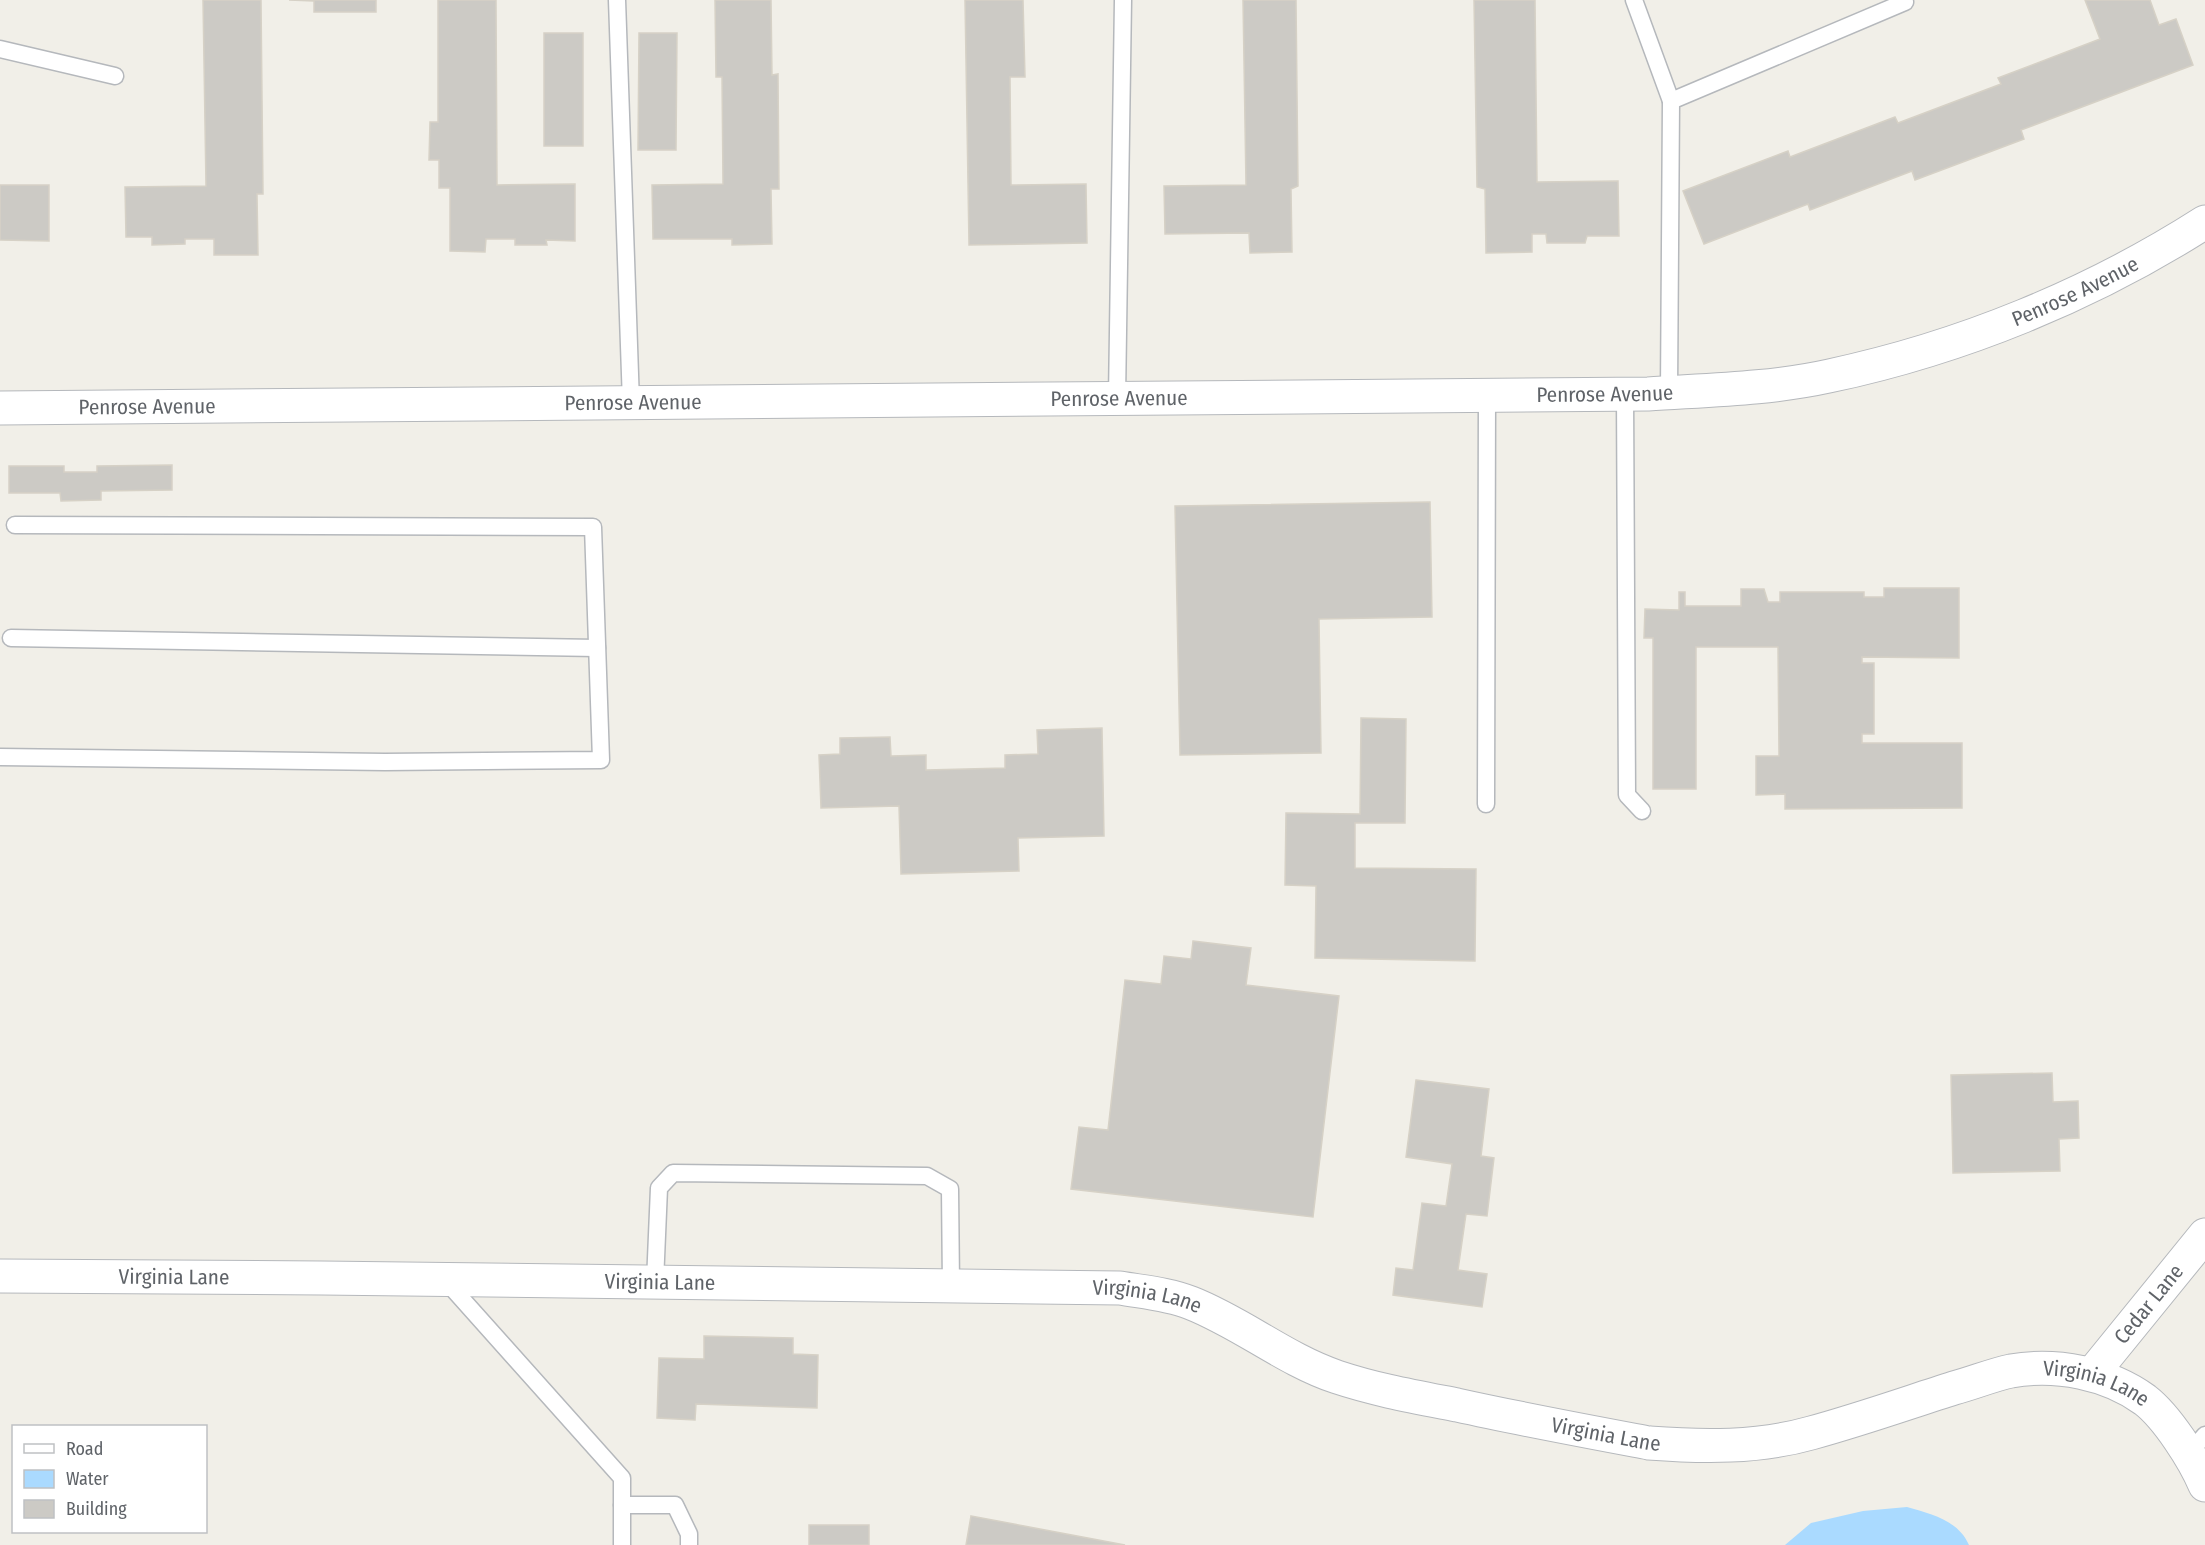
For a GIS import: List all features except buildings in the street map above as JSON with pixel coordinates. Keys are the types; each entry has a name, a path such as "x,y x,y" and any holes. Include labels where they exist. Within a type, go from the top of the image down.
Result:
{"street":[{"name":"Penrose Avenue","path":"0,408 1624,394 1786,383 1827,376 1901,358 1960,339 2056,302 2159,250 2205,222"},
{"name":"Cedar Lane","path":"2092,1374 2205,1235"},
{"name":"Virginia Lane","path":"0,1276 1120,1288 1167,1296 1191,1303 1248,1331 1282,1353 1336,1377 1383,1390 1649,1443 1688,1446 1738,1446 1809,1434 2010,1371 2054,1368 2092,1374 2129,1390 2146,1401 2197,1445 2205,1485"}],"lane":[{"path":"617,0 632,403"},
{"path":"1117,398 1123,0"},
{"path":"1634,0 1671,101 1669,392"},
{"path":"1671,101 1905,2"},
{"path":"0,49 116,76"},
{"path":"1624,394 1628,795 1642,811"},
{"path":"1486,804 1487,395"},
{"path":"0,757 373,762 601,760 593,527 15,525"},
{"path":"11,638 597,648"},
{"path":"655,1282 659,1188 673,1173 927,1176 950,1189 951,1286"},
{"path":"445,1280 622,1478 622,1545"},
{"path":"622,1505 675,1505 689,1534 689,1545"}],"water":[{"path":"1907,1507 1943,1519 1964,1536 1969,1545 1785,1545 1811,1523 1863,1511"}]}
